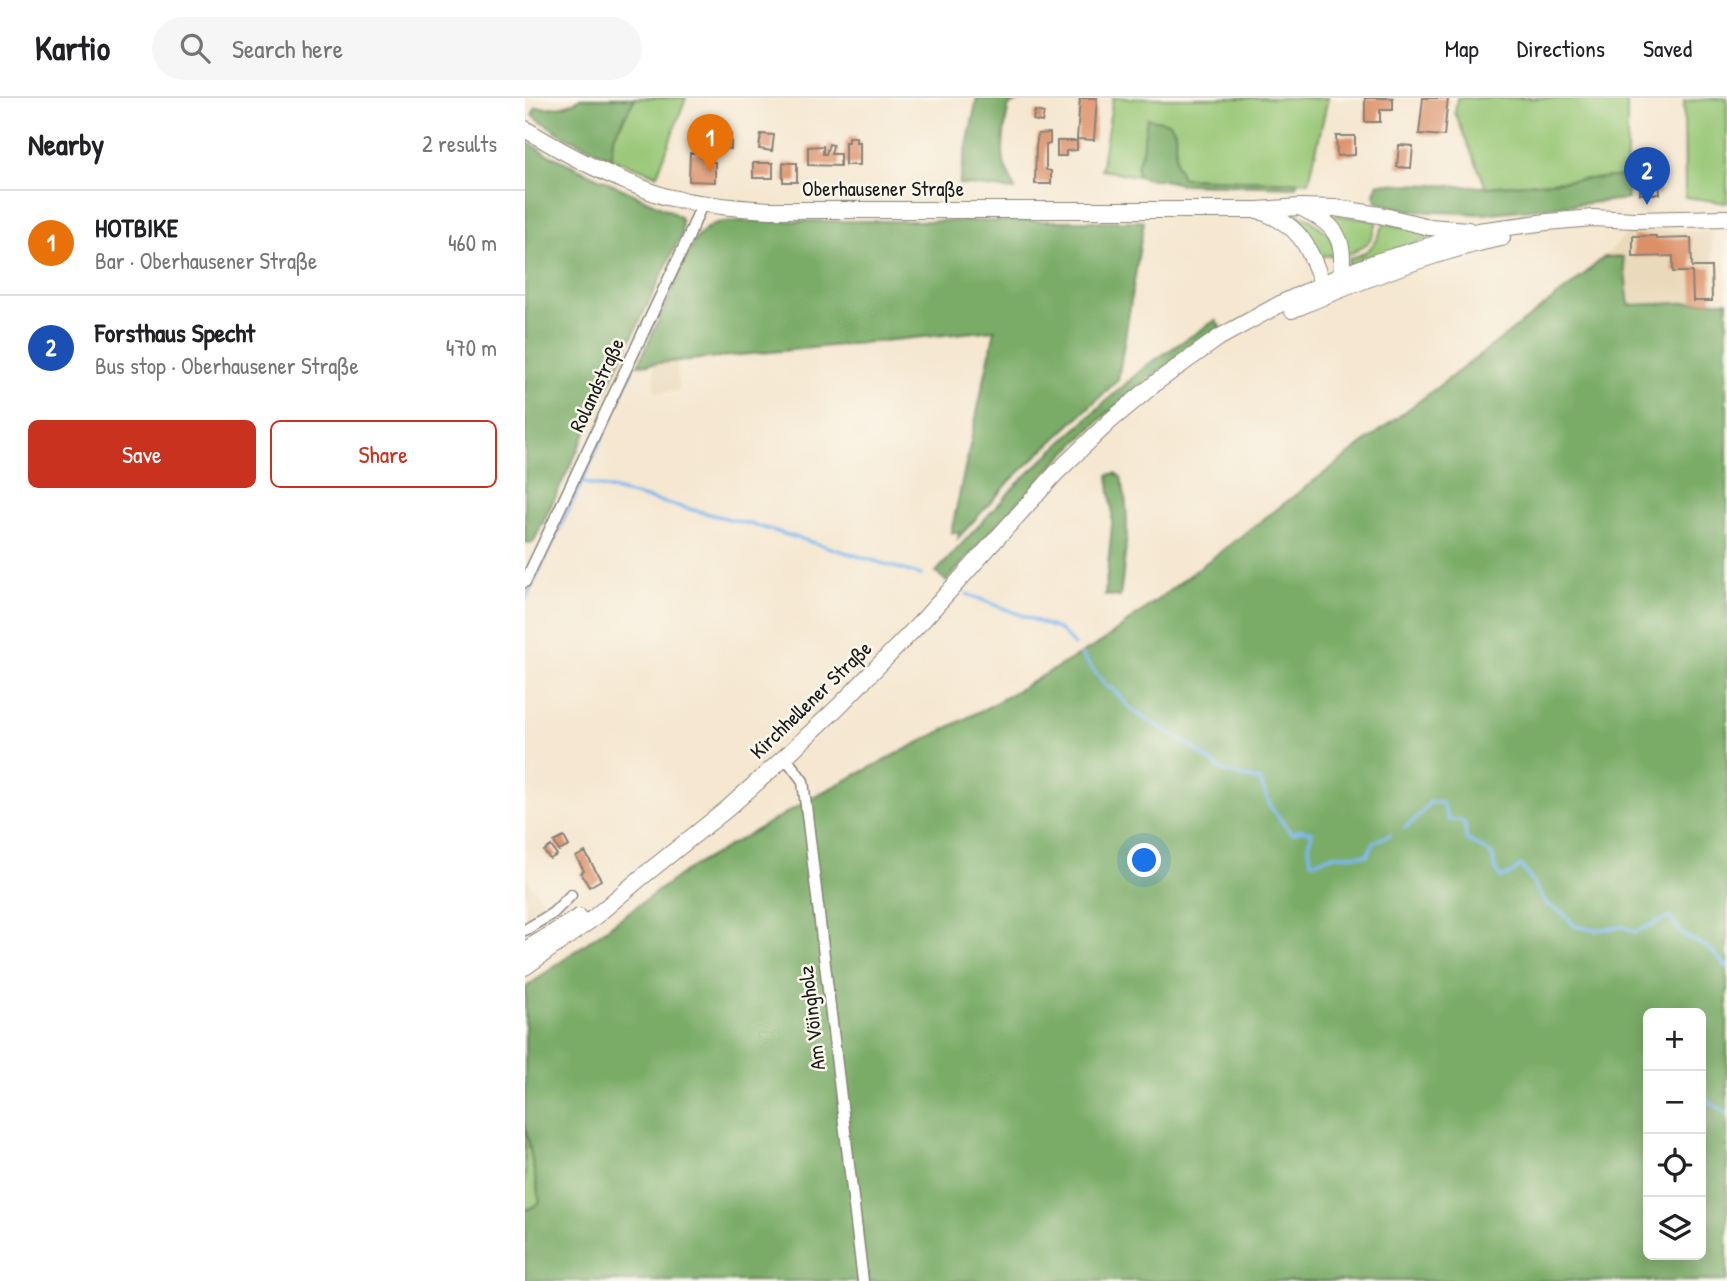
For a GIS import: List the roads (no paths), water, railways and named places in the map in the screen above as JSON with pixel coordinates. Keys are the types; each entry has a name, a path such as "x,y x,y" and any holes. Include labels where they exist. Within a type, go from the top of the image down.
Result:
{"main road":[{"name":"Oberhausener Straße","path":"525,129 602,172 664,196 730,208 1335,208 1429,227 1478,231"},
{"path":"1300,207 1318,216 1333,229 1340,240 1342,257 1333,286"},
{"name":"Oberhausener Straße","path":"1258,210 1277,218 1298,233 1333,286"},
{"name":"Oberhausener Straße","path":"1333,286 1376,262 1478,231 1593,218 1727,218"},
{"name":"Oberhausener Straße","path":"1333,286 1482,241 1634,219"},
{"name":"Kirchhellener Straße","path":"525,967 591,920 727,809 785,757 840,705 996,541 1145,404 1192,367 1226,345 1333,286"},
{"name":"Kirchhellener Straße","path":"525,950 643,876"}],"street":[{"name":"Rolandstraße","path":"525,582 702,204"},
{"name":"Am Vöingholz","path":"785,757 803,781 863,1281"},
{"path":"525,930 553,914 571,895"}],"waterway":[{"path":"525,600 633,369"},
{"path":"582,482 761,527 921,575"},
{"path":"967,594 1060,630 1074,645"},
{"path":"1081,655 1107,687 1113,689 1139,715 1191,746 1223,771 1260,781 1271,807 1290,832 1312,832 1309,846 1311,861 1334,855 1367,855 1374,842 1390,835"},
{"path":"1405,828 1430,802 1442,803 1449,820 1460,820 1465,824 1466,839 1492,854 1495,868 1501,878 1521,865 1547,905 1562,912 1575,926 1593,930 1624,927 1635,932 1670,917 1682,934 1710,949 1727,967"},
{"path":"1706,1100 1727,1113"}],"place":[{"name":"HOTBIKE","path":"710,172"},
{"name":"Forsthaus Specht","path":"1647,205"}]}
